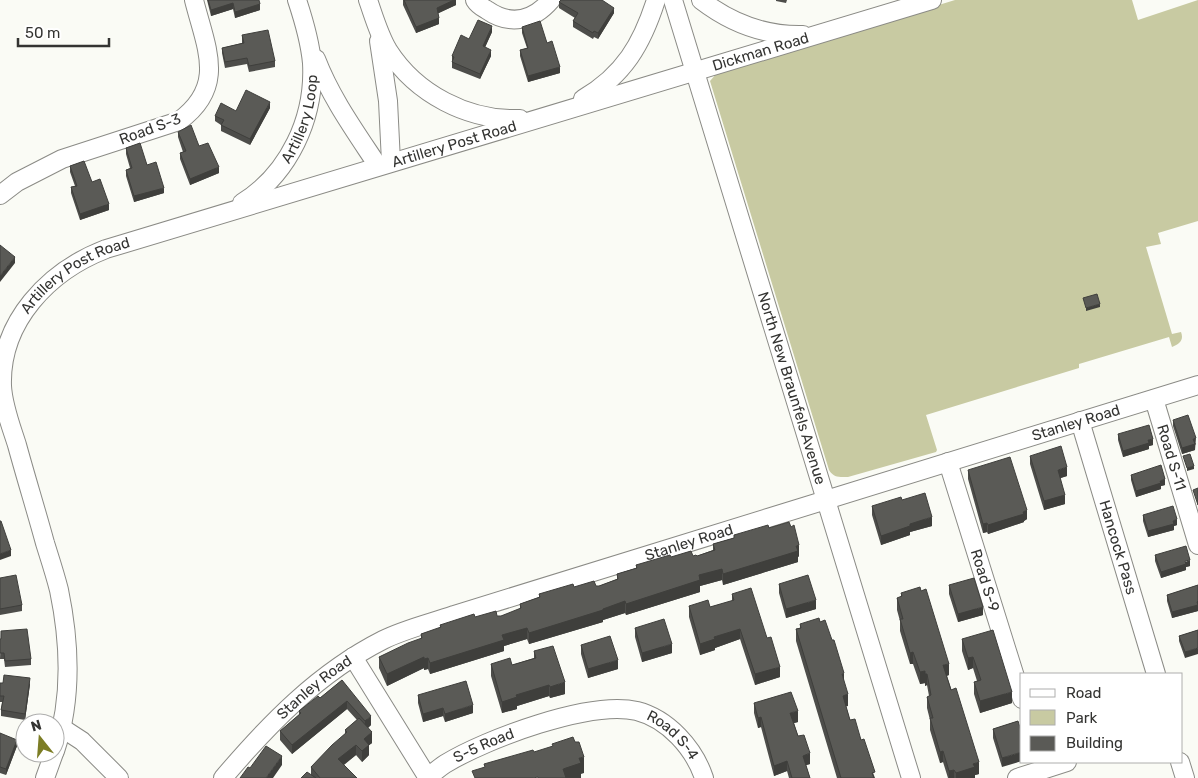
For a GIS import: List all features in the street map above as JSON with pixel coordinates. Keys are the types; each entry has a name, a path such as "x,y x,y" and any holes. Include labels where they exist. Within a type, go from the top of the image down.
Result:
{"street":[{"name":"Road S-3","path":"0,194 17,182 62,159 179,121 194,110 206,91 210,67 194,0"},
{"name":"Artillery Loop","path":"229,212 247,200 272,178 291,152 303,126 311,94 312,78 308,39 297,0"},
{"path":"368,0 378,30 388,49 407,74 430,93 470,113 516,119 540,118"},
{"path":"475,0 477,4 498,18 518,20 536,14 551,0"},
{"name":"Artillery Post Road","path":"564,110 605,85 626,64 635,52 648,25 656,0"},
{"name":"North New Braunfels Avenue","path":"674,0 911,778"},
{"name":"Dickman Road","path":"701,0 735,21 764,31 795,35 826,32"},
{"name":"Dickman Road","path":"696,72 932,0"},
{"path":"378,30 388,101 384,164"},
{"path":"308,39 324,81 341,112 384,164"},
{"name":"Artillery Post Road","path":"64,713 68,664 59,590 6,430 6,410 2,388 3,353 19,316 42,288 62,271 91,255 384,164 696,72"},
{"name":"Stanley Road","path":"223,778 257,737 284,710 353,658 384,640 414,628 1198,385"},
{"name":"Road S-11","path":"1154,398 1198,545"},
{"name":"Hancock Pass","path":"1080,421 1156,673"},
{"name":"Road S-9","path":"948,462 1020,693"},
{"name":"S-5 Road","path":"353,658 428,778 443,765 488,742 581,713 626,709"},
{"name":"Road S-4","path":"626,709 652,716 680,738 696,758 704,778"},
{"path":"65,730 82,741 119,778"},
{"name":"Artillery Post Road","path":"45,778 51,763"},
{"path":"1017,778 1043,766 1061,763"},
{"path":"1180,763 1185,778"}],"green space":[{"path":"955,0 1132,0 1138,20 1198,0 1198,221 1158,233 1161,244 1146,247 1172,334 1181,332 1182,339 1172,347 1169,337 1079,364 1079,368 926,415 936,452 848,477 837,476 829,470 710,81 717,73"}],"building":[{"path":"208,0 259,0 260,4 235,12 233,3 211,10"},
{"path":"404,0 454,0 437,8 439,18 416,27"},
{"path":"561,0 602,0 614,8 598,33 594,31 593,33 573,21 578,13 559,2"},
{"path":"478,20 492,26 483,46 491,50 480,74 452,62 454,57 452,56 461,35 469,39"},
{"path":"540,21 547,43 552,41 560,67 528,76 520,50 528,48 522,27"},
{"path":"268,30 275,61 249,66 247,58 225,62 222,48 244,43 242,35"},
{"path":"246,90 270,102 250,139 221,125 224,120 215,116 221,103 236,111"},
{"path":"191,125 199,146 208,143 219,167 190,179 180,153 186,151 178,132"},
{"path":"140,143 147,165 156,162 164,188 134,196 126,170 132,168 126,148"},
{"path":"84,161 92,182 100,179 109,204 80,214 71,187 77,186 70,166"},
{"path":"0,245 15,257 0,276"},
{"path":"1097,294 1100,304 1086,308 1083,298"},
{"path":"1188,415 1196,438 1193,439 1195,444 1182,448 1173,420"},
{"path":"1149,425 1153,439 1148,440 1149,443 1123,451 1118,434"},
{"path":"1061,446 1067,467 1058,470 1065,495 1044,501 1030,456"},
{"path":"1190,454 1194,466 1187,468 1183,456"},
{"path":"1010,457 1027,510 1023,512 1024,514 988,525 987,523 983,524 968,470"},
{"path":"1161,465 1165,479 1160,481 1161,483 1136,491 1131,475"},
{"path":"1198,488 1198,505 1193,490"},
{"path":"925,493 932,517 881,536 872,506 901,497 902,500"},
{"path":"1173,506 1177,519 1173,521 1174,524 1148,531 1143,515"},
{"path":"0,521 11,550 0,554"},
{"path":"789,522 791,527 794,525 799,545 796,546 798,551 723,574 722,569 699,575 700,580 626,604 625,601 603,610 529,633 527,628 502,635 504,640 430,663 428,658 424,659 424,657 387,674 379,657 422,638 421,634 441,627 440,625 474,614 475,617 496,611 497,616 501,616 521,608 520,604 540,597 539,594 573,584 574,587 594,581 596,586 599,586 618,579 617,574 637,568 636,565 691,551 693,556 697,556 715,550 713,544 734,538 734,535 768,525 769,528"},
{"path":"1186,546 1190,560 1185,561 1186,564 1161,572 1155,555"},
{"path":"16,575 22,605 0,609 0,578"},
{"path":"808,575 816,600 786,609 779,584"},
{"path":"974,578 983,607 958,614 949,585"},
{"path":"1198,585 1198,605 1172,612 1167,595"},
{"path":"920,587 921,591 926,589 949,664 943,665 951,690 956,688 979,762 973,764 975,767 956,773 954,770 949,771 943,751 940,752 930,718 933,718 927,697 931,695 927,674 925,674 925,671 920,672 913,652 910,653 900,619 903,619 897,598 902,596 901,593"},
{"path":"751,588 767,638 771,637 780,667 755,674 740,629 714,637 715,639 700,644 689,606 708,600 710,607 734,600 732,594"},
{"path":"819,618 820,622 825,620 832,640 834,640 848,694 843,696 850,720 855,719 861,740 864,739 875,772 872,773 874,778 841,778 796,629 801,628 800,624"},
{"path":"664,619 672,644 642,653 635,628"},
{"path":"27,629 31,659 5,661 4,653 0,653 1,631"},
{"path":"993,630 1012,692 980,701 974,682 981,680 973,657 968,658 962,639"},
{"path":"1198,630 1198,648 1185,652 1179,636"},
{"path":"610,636 618,660 588,669 581,645"},
{"path":"553,646 565,682 516,695 517,697 502,702 491,664 510,658 512,665 536,658 534,651"},
{"path":"4,675 30,678 25,713 1,710 4,696 0,696 0,683 3,683"},
{"path":"342,680 371,716 365,721 347,701 292,745 280,731 301,713 299,711 318,696 320,698"},
{"path":"466,681 473,705 445,714 443,708 423,714 418,695"},
{"path":"791,692 798,711 790,713 798,736 804,735 810,753 803,756 810,778 792,778 787,761 774,766 761,717 758,718 754,703"},
{"path":"359,718 372,732 364,739 369,745 362,751 356,745 338,759 357,778 320,778 311,767 347,732 345,730"},
{"path":"1018,721 1020,728 1020,753 1002,758 993,729"},
{"path":"0,733 15,739 15,745 6,769 0,767"},
{"path":"573,737 575,742 579,742 584,757 579,758 581,763 563,769 566,778 475,778 472,771 485,767 484,764 533,750 534,752"},
{"path":"266,746 282,756 266,778 240,778 248,767 250,768"},
{"path":"307,772 316,778 301,778"}]}
